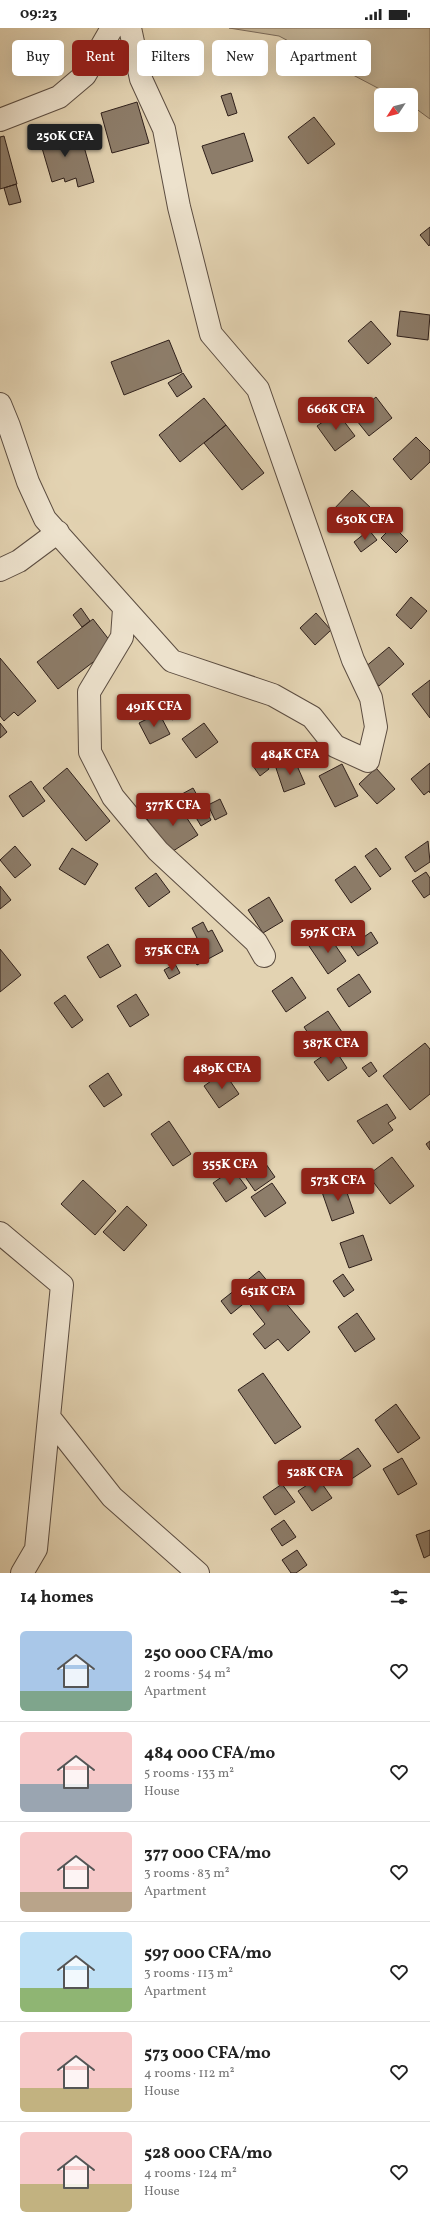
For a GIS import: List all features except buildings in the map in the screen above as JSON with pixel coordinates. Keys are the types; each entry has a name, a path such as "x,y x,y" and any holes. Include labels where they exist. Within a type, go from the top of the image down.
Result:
{"street":[{"path":"0,120 59,97 85,75 112,28"},
{"path":"0,404 28,482 45,519 112,592 124,609 172,661 273,695 312,717 335,746 368,762 376,728 371,698 353,660 258,390 211,334 179,207 164,129 141,79 130,28"},
{"path":"0,570 19,561 58,532"},
{"path":"124,609 122,637 89,692 90,752 113,797 153,845 256,942 264,956"},
{"path":"0,1233 62,1285 36,1549 22,1573"},
{"path":"49,1417 112,1498 176,1564 198,1573"}],"shaded area":[{"path":"229,28 430,28 430,119 418,110 418,88 378,88 355,76 371,76 371,40 287,40 279,36"}]}
